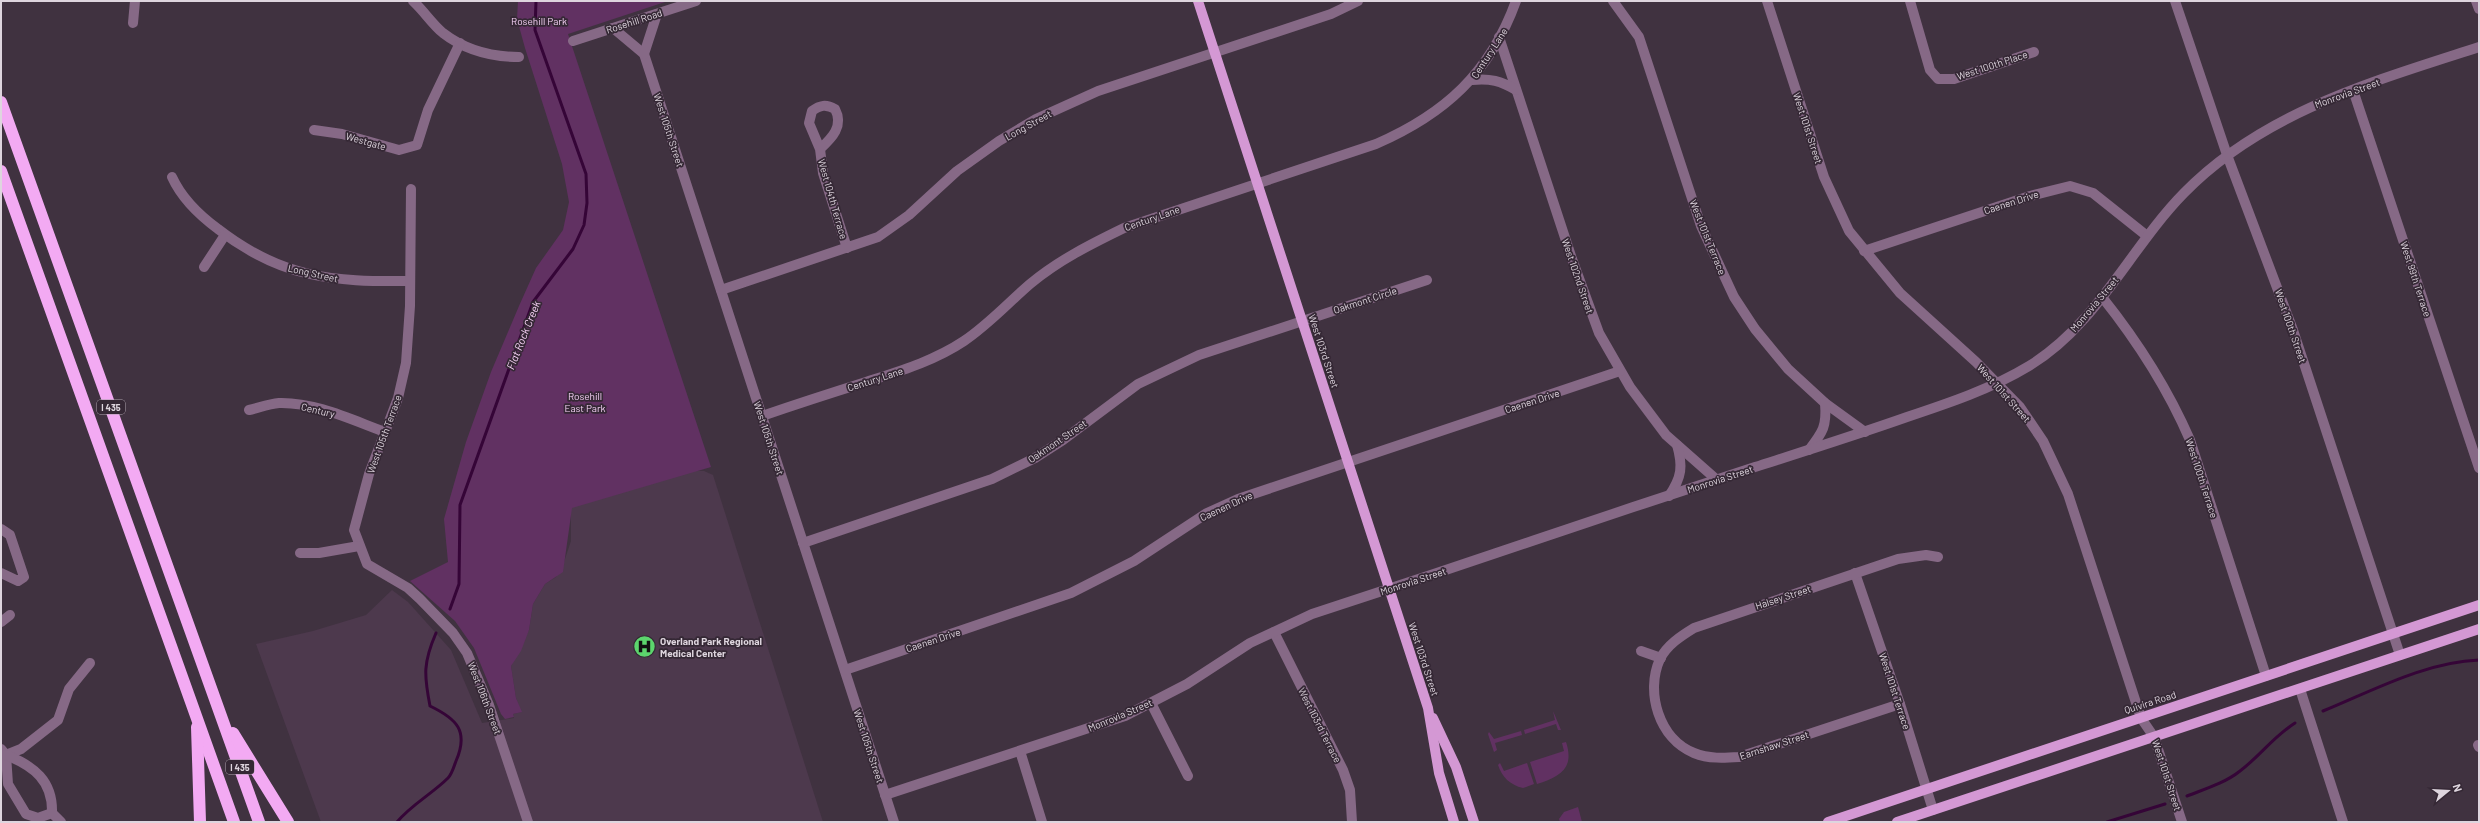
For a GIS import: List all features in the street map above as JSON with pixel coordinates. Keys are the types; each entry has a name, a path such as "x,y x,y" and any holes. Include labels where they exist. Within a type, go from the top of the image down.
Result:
{"highway":[{"name":"I 435","path":"1,102 259,822"},
{"name":"I 435","path":"1,171 234,822"},
{"path":"220,712 288,822"},
{"path":"196,716 200,822"}],"main road":[{"name":"West 103rd Street","path":"1198,1 1428,708 1456,767 1474,822"},
{"name":"Quivira Road","path":"1828,822 2479,605"},
{"path":"1897,822 2479,629"},
{"name":"West 103rd Street","path":"1428,708 1439,773 1454,822"}],"street":[{"path":"133,22 135,1"},
{"path":"413,1 443,33 475,51 490,55 519,57"},
{"name":"Rosehill Road","path":"573,41 696,1"},
{"name":"Long Street","path":"721,290 847,248 887,232 957,172 999,141 1036,119 1098,91 1331,14 1358,1"},
{"name":"Century Lane","path":"762,416 912,367 939,355 963,341 989,322 1036,279 1090,244 1124,228 1376,144 1402,132 1443,106 1472,80 1508,23 1516,1"},
{"name":"West 101st Terrace","path":"1613,1 1639,38 1701,226 1734,297 1771,350 1824,403 1865,432"},
{"name":"West 101st Street","path":"1767,1 1831,195 1849,231 1900,293 1997,383 2029,419 2060,473 2141,718 2154,737 2182,822"},
{"name":"West 100th Place","path":"1910,1 1930,70 1938,78 1954,79 2034,52"},
{"name":"West 100th Street","path":"2175,1 2227,156 2293,330 2400,655"},
{"path":"2476,1 2479,9"},
{"path":"614,28 644,54 657,14"},
{"name":"West 102nd Street","path":"1499,37 1588,306 1620,371 1642,405 1666,435 1717,480"},
{"name":"Westgate","path":"314,130 342,134 399,150 417,145 428,110 460,43"},
{"name":"Monrovia Street","path":"885,795 1092,728 1151,703 1187,684 1250,643 1312,614 1865,432 1965,398 1997,383 2030,365 2056,346 2076,328 2102,297 2147,236 2183,194 2227,156 2273,125 2311,106 2479,47"},
{"name":"West 105th Street","path":"644,54 894,822"},
{"path":"1472,80 1488,78 1501,81 1516,90"},
{"name":"West 99th Terrace","path":"2353,90 2479,468"},
{"name":"West 104th Terrace","path":"820,149 823,173 847,248"},
{"name":"Long Street","path":"172,177 185,199 225,235 266,259 298,271 349,281 410,281"},
{"name":"Caenen Drive","path":"1864,251 2030,196 2070,186 2093,193 2147,236"},
{"name":"West 105th Terrace","path":"359,546 354,530 357,514 369,474 398,398 409,343 411,189"},
{"path":"204,267 225,235"},
{"name":"Oakmont Circle","path":"1302,320 1427,280"},
{"name":"West 100th Terrace","path":"2102,297 2146,353 2177,409 2190,440 2266,676"},
{"name":"Oakmont Street","path":"803,543 992,479 1035,458 1138,384 1169,367 1206,352 1302,320"},
{"name":"Caenen Drive","path":"845,670 1071,594 1134,561 1207,513 1264,489 1620,371"},
{"path":"1809,450 1820,435 1827,421 1824,403"},
{"name":"Century","path":"249,410 277,404 302,405 336,414 386,432"},
{"path":"1670,496 1679,482 1682,461 1677,445"},
{"path":"1,529 10,535 24,577 22,580 18,581 1,574"},
{"path":"300,553 319,553 359,546"},
{"name":"West 106th Street","path":"359,546 367,564 408,588 453,632 467,653 489,705 528,822"},
{"name":"Halsey Street","path":"1661,658 1679,637 1708,622 1912,555 1938,557"},
{"name":"West 101st Terrace","path":"1855,573 1900,704 1933,810"},
{"path":"1,622 10,615"},
{"name":"West 103rd Terrace","path":"1274,632 1343,770 1350,790 1352,822"},
{"path":"1640,651 1661,658"},
{"name":"Earnshaw Street","path":"1661,658 1654,689 1660,718 1672,737 1694,753 1714,758 1739,757 1900,704"},
{"path":"3,752 21,749 58,720 69,689 90,663"},
{"path":"2300,689 2343,822"},
{"path":"1151,703 1188,776"},
{"path":"1020,751 1042,822"},
{"path":"3,752 32,768 46,783 53,798 52,813 61,822"},
{"path":"3,752 8,784 26,814 38,818 52,813"}],"shaded area":[{"name":"Overland Park Regional Medical Center","path":"692,471 704,471 713,475 823,822 321,822 256,644 313,631 366,615 392,590 408,602 451,650 482,723 514,718 513,714 521,712 516,698 511,666 529,630 533,604 545,584 556,577 563,565 571,541 571,507"}],"green space":[{"name":"Rosehill East Park","path":"518,1 668,1 568,34 711,467 572,508 563,572 545,584 533,604 529,630 521,651 511,666 516,698 522,712 513,714 514,717 505,719 501,714 474,648 455,621 410,581 448,562 444,519 466,442 491,372 536,268 563,230 569,202 562,164 517,19"},
{"path":"1553,711 1561,730 1558,730 1556,724 1525,734 1524,730 1555,720"},
{"path":"1521,731 1522,735 1495,743 1497,750 1494,752 1488,734 1489,732 1494,739"},
{"path":"1566,742 1568,751 1567,765 1558,775 1537,784 1530,762 1564,751 1562,743"},
{"path":"1500,763 1504,771 1527,763 1534,784 1523,788 1510,783 1498,765"},
{"path":"1578,807 1582,822 1560,822 1559,819 1564,812"}],"waterway":[{"name":"Flat Rock Creek","path":"450,609 459,584 460,505 533,302 573,249 584,225 587,203 586,174 535,30 536,1"},
{"name":"Flat Rock Creek","path":"397,822 409,810 448,778 453,770 460,751 461,734 458,727 454,721 430,706 426,669 429,653 436,633"},
{"path":"2323,711 2419,672 2439,666 2479,660"},
{"path":"2187,796 2215,785 2234,775 2287,728 2295,723"},
{"path":"2107,822 2165,804"}],"place":[{"name":"Overland Park Regional Medical Center","path":"644,647"}],"park label":[{"name":"Rosehill Park","path":"539,21"}]}
